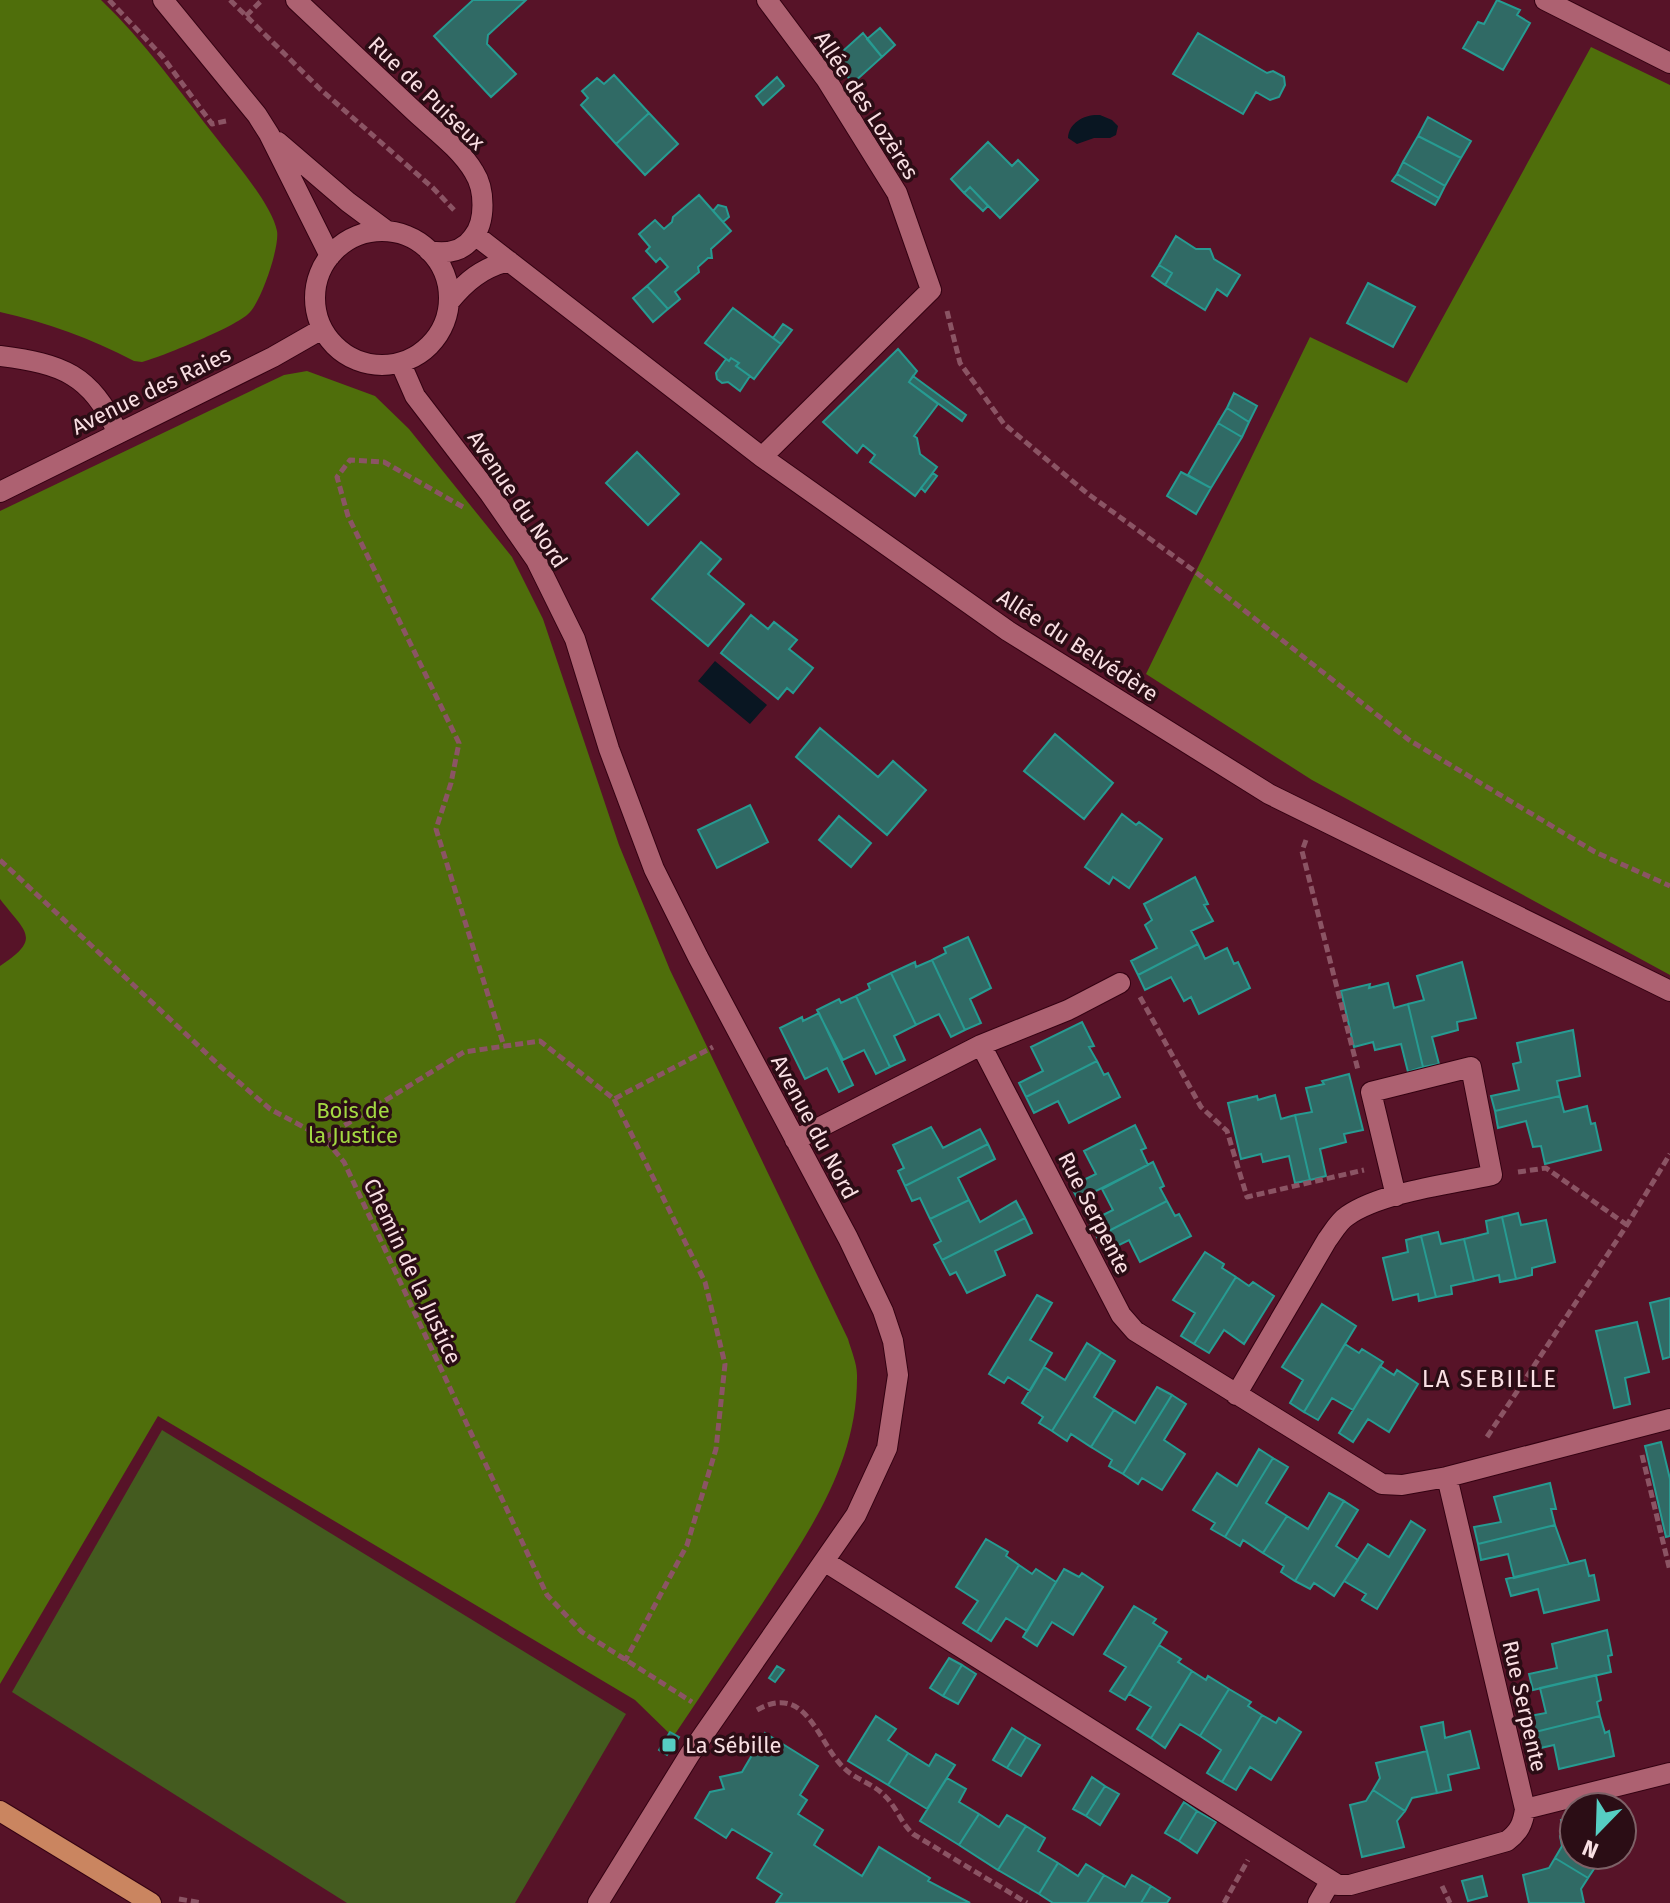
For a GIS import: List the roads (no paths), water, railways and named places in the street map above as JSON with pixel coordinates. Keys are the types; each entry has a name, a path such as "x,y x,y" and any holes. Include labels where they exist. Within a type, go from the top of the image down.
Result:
{"main road":[{"path":"0,1811 151,1903"}],"street":[{"path":"163,0 257,115 330,256"},
{"name":"Rue de Puiseux","path":"296,0 440,135 474,173 482,207 475,236"},
{"name":"Allée des Lozères","path":"762,457 931,290 897,193 826,79 767,0"},
{"path":"1545,0 1670,63"},
{"path":"269,134 387,231"},
{"path":"387,231 406,235 429,251 437,258 446,275 449,302 439,336 424,352 401,364 383,367 349,357 333,345 322,329 316,311 315,291 320,272 330,256 346,241 366,233 387,231"},
{"path":"429,251 446,253 456,250 475,236"},
{"name":"Allée du Belvédère","path":"475,236 762,457 1008,631 1269,794 1670,991"},
{"path":"449,302 478,273 492,265 509,261"},
{"name":"Avenue des Raies","path":"0,492 273,357 322,329"},
{"path":"0,356 44,363 79,380 99,398 118,433"},
{"name":"Avenue du Nord","path":"401,364 415,396 536,560 575,639 609,749 654,869 883,1311 893,1341 898,1375 890,1433 882,1462 856,1515 690,1754 605,1901"},
{"path":"795,1140 981,1045 1068,1010 1120,983"},
{"name":"Rue Serpente","path":"981,1045 1121,1315 1135,1331 1382,1484 1402,1485 1447,1477 1525,1809"},
{"path":"1236,1395 1327,1240 1345,1217 1396,1196 1492,1175 1471,1067 1371,1092 1396,1196"},
{"path":"1447,1477 1670,1419"},
{"path":"824,1561 1338,1885 1350,1885 1507,1841 1518,1832 1525,1809 1670,1773"},
{"path":"1318,1903 1330,1882"}],"water":[{"path":"1100,115 1118,126 1116,135 1077,144 1068,138 1071,128 1079,120"},
{"path":"715,661 767,705 750,724 698,681"}],"place":[{"name":"La Sébille","path":"669,1745"}],"district":[{"name":"LA SEBILLE","path":"1490,1379"}],"park label":[{"name":"Bois de la Justice","path":"353,1122"}]}
